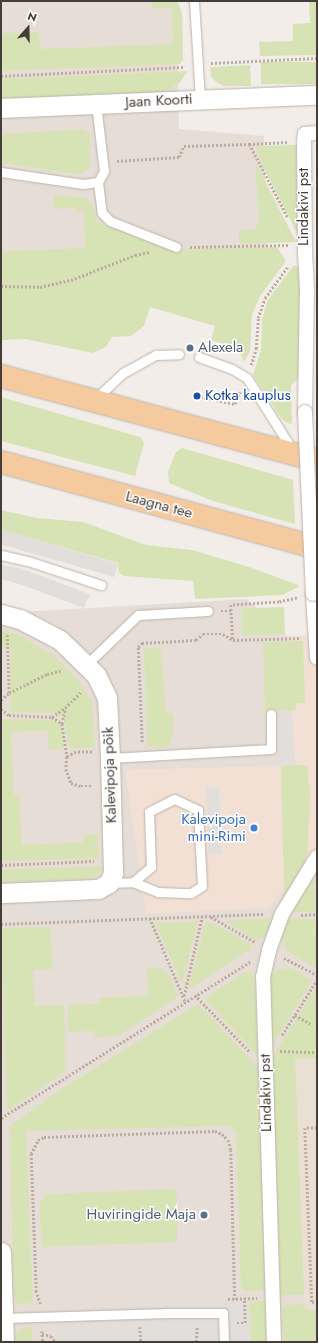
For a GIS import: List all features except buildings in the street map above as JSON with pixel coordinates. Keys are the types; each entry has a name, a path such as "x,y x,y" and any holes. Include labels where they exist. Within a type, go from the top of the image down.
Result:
{"main road":[{"path":"1,376 317,460"},
{"name":"Laagna tee","path":"1,462 317,548"},
{"path":"1,468 44,473"}],"street":[{"name":"Jaan Koorti","path":"1,108 317,95"},
{"path":"304,141 305,134 317,133"},
{"name":"Lindakivi pst","path":"304,141 305,253 307,290 305,412 313,594"},
{"path":"313,594 317,658"},
{"name":"Kalevipoja põik","path":"4,622 20,619 60,640 96,675 107,698 113,860 113,873 109,883"},
{"name":"Lindakivi pst","path":"274,1342 268,1060 264,976 269,950 282,914 317,857"},
{"path":"1,893 98,889 109,883"},
{"path":"1,1252 4,1342"}],"lane":[{"path":"194,1 200,99"},
{"path":"96,104 104,171 98,182 102,213 110,221 176,247"},
{"path":"1,172 83,184 98,182"},
{"path":"94,400 123,373 156,355 179,354"},
{"path":"198,357 232,369 247,378 295,454"},
{"path":"1,555 31,562 101,585"},
{"path":"86,665 138,615 208,611"},
{"path":"110,755 143,756 271,749 271,714"},
{"path":"109,883 133,882 158,892 191,892 202,886 198,810 174,799 149,812 151,866 133,882"},
{"path":"3,1318 223,1313 224,1342"}],"path":[{"path":"1,76 185,67 317,58"},
{"path":"103,161 179,157 184,146 304,141"},
{"path":"250,144 288,218"},
{"path":"1,286 40,287 70,280 135,255 176,247 302,244 305,253 291,262 265,298 258,318 256,349 247,378 235,404 197,396"},
{"path":"232,640 231,605 279,602 313,594"},
{"path":"4,622 9,693"},
{"path":"143,756 138,647 142,642 196,640 203,634 223,634 232,640 316,637"},
{"path":"1,700 9,693 47,674 64,670"},
{"path":"52,717 65,708 86,688"},
{"path":"65,708 62,724 67,757 66,769 71,783 81,786 111,786"},
{"path":"1,709 9,715 52,717 62,724"},
{"path":"67,757 76,752 110,755"},
{"path":"1,865 113,860"},
{"path":"1,924 210,916 317,914"},
{"path":"210,916 269,950 317,975"},
{"path":"183,997 202,917"},
{"path":"150,918 185,1001"},
{"path":"1,1118 185,1001 269,950"},
{"path":"268,1060 317,980"},
{"path":"195,995 268,1060"},
{"path":"295,1015 312,1025"},
{"path":"268,1060 296,1053 317,1052"},
{"path":"317,1128 305,1128 312,1302 317,1301"},
{"path":"43,1316 36,1292 31,1154 38,1140 44,1137 215,1131 222,1134 228,1140 231,1150 235,1299"},
{"path":"196,1342 197,1324"},
{"path":"42,1334 51,1336 56,1342"}],"shaded area":[{"path":"1,1 176,1 179,129 264,136 267,254 1,277"},
{"path":"1,530 118,564 114,577 1,545"},
{"path":"1,565 20,568 90,594 84,608 22,585 1,579"},
{"path":"247,599 287,636 296,766 125,770 268,908 303,864 317,858 317,1342 1,1342 1,613"},
{"path":"317,635 317,858 303,864 268,908 146,914 125,770 296,766 287,636"},
{"path":"279,715 291,715 291,765 279,765"},
{"path":"206,787 219,787 221,854 208,854"},
{"path":"27,900 85,900 85,916 27,916"},
{"path":"295,1058 317,1058 317,1342 306,1342"},
{"path":"249,1303 250,1342 146,1342 146,1339 61,1342 60,1309"}],"green space":[{"path":"152,1 176,1 179,5 182,13 183,60 180,64 1,71 1,33 39,32 40,49 173,44 172,8 152,8"},
{"path":"309,1 317,1 317,55 260,56 259,42 293,41 293,24 310,23"},
{"path":"261,62 317,62 317,84 261,84"},
{"path":"250,65 251,86 223,86 215,81 211,76 210,67"},
{"path":"187,71 180,83 164,92 1,99 1,79"},
{"path":"81,129 90,133 90,167 80,175 1,163 1,134"},
{"path":"298,145 299,237 257,154 256,146"},
{"path":"255,161 296,242 239,244 239,230 253,230 259,223"},
{"path":"54,195 86,198 94,208 95,220 105,226 120,229 174,250 277,247 286,261 260,296 252,315 250,351 244,362 238,349 211,340 215,326 150,307 144,326 131,336 112,337 106,347 93,353 25,339 1,340 1,251 85,248 84,211 75,211 74,208 54,209"},
{"path":"294,265 301,269 298,379 291,385 292,424 287,423 281,418 253,375 261,350 262,319 268,300"},
{"path":"1,397 140,437 144,443 135,476 1,441"},
{"path":"182,448 293,480 295,524 213,501 169,483 168,472 176,452"},
{"path":"1,510 37,518 83,522 146,545 192,550 249,567 298,585 298,587 282,595 195,599 193,581 124,576 119,573 118,563 1,530"},
{"path":"284,607 285,634 242,635 241,609"},
{"path":"1,630 19,635 53,655 77,678 92,703 95,747 69,748 64,721 54,713 10,712 11,647 1,646"},
{"path":"303,641 305,703 297,703 295,710 260,711 265,707 263,642"},
{"path":"166,647 161,650 166,712 173,714 173,735 168,746 159,748 147,746 144,649"},
{"path":"1,719 53,720 61,726 64,749 49,750 47,730 11,732 14,795 19,795 22,845 84,842 84,835 98,834 99,858 1,861"},
{"path":"302,765 308,768 310,797 308,851 305,861 284,897 281,766"},
{"path":"102,866 101,871 91,879 1,882 1,870"},
{"path":"314,873 315,912 292,912"},
{"path":"268,918 272,921 267,935 256,941 225,921"},
{"path":"287,919 315,919 317,969 289,952 281,939 281,926"},
{"path":"198,921 182,984 155,923"},
{"path":"207,922 219,926 251,945 251,949 188,990 204,927"},
{"path":"50,927 53,969 33,970 35,1006 64,1005 66,1071 7,1111 1,928"},
{"path":"147,968 161,968 168,972 179,996 118,1036 94,1038 94,1031 68,1032 68,1005 99,1004 99,998 148,996"},
{"path":"291,968 312,980 272,1046 270,979 272,974 277,970"},
{"path":"251,971 254,979 259,1056 204,999 245,972"},
{"path":"317,986 317,1058 295,1059 304,1295 280,1295 271,1059"},
{"path":"198,1004 258,1067 265,1290 245,1291 241,1289 236,1131 228,1126 26,1131 33,1303 17,1304 14,1296 9,1126 60,1090"},
{"path":"173,1189 177,1194 177,1242 42,1247 39,1205 46,1194"},
{"path":"249,1301 266,1301 267,1342 250,1342"},
{"path":"304,1304 305,1309 317,1311 317,1342 284,1342 282,1309 287,1305"},
{"path":"32,1326 33,1342 15,1342 15,1336 22,1328"}],"place":[{"name":"Alexela","path":"190,348"},
{"name":"Kotka kauplus","path":"197,396"},
{"name":"Kalevipoja mini-Rimi","path":"254,828"},
{"name":"Huviringide Maja","path":"204,1215"}]}
